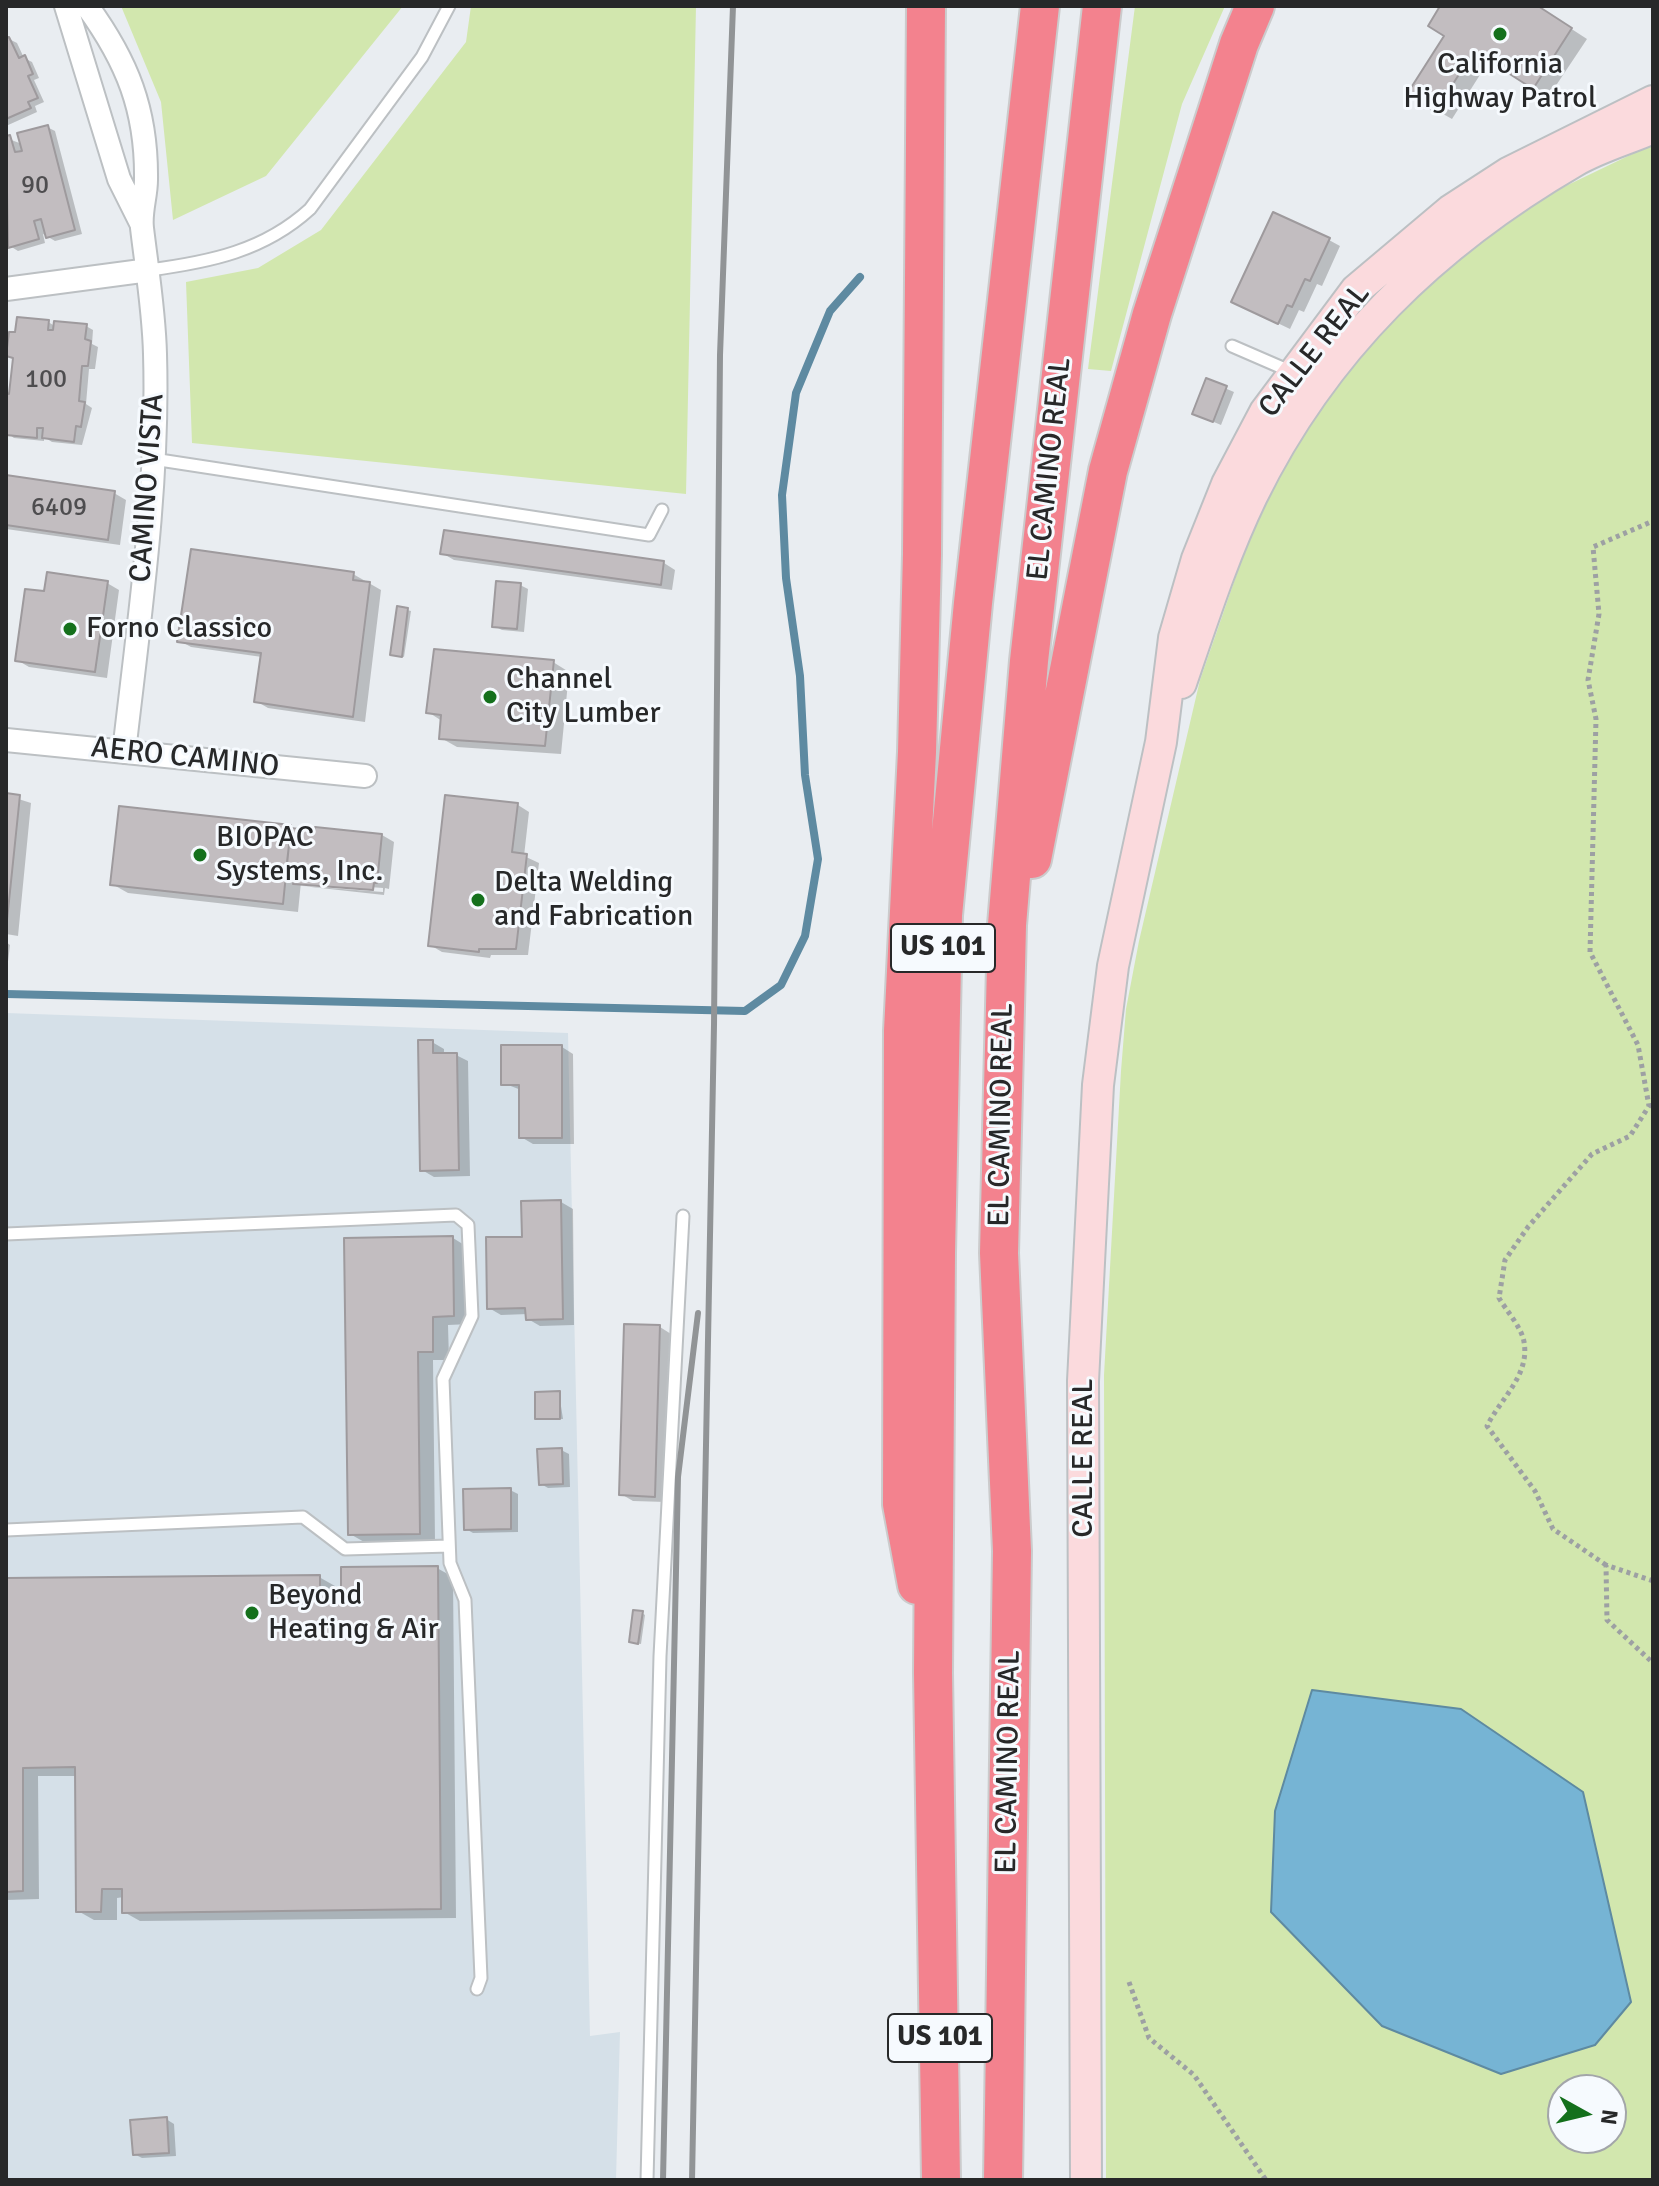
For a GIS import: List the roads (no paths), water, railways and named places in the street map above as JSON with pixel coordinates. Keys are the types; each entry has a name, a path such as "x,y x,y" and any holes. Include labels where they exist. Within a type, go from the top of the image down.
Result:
{"highway":[{"path":"926,6 921,570 903,1031 902,1504 933,1673"},
{"name":"EL CAMINO REAL","path":"941,2180 933,1673 936,1253 943,915 973,603 1040,6"},
{"name":"EL CAMINO REAL","path":"1003,2180 1012,1551 999,1253 1007,925 1029,661 1102,6"},
{"path":"1007,925 1036,848 1108,471 1157,300 1239,44 1255,6"}],"main road":[{"name":"CALLE REAL","path":"1086,2180 1083,1381 1098,1085 1113,966 1161,742 1174,638 1197,559 1227,484 1265,412 1356,290 1451,210 1567,141 1653,101"},
{"name":"CALLE REAL","path":"1161,742 1218,573 1252,496 1291,423 1339,359 1380,308 1430,261 1577,160 1653,128"}],"street":[{"name":"CAMINO VISTA","path":"66,6 119,179 141,224 149,270 155,354 153,459 124,752"},
{"name":"CAMINO VISTA","path":"87,6 124,61 140,118 146,182 141,224"},
{"path":"6,289 149,270"},
{"name":"AERO CAMINO","path":"6,740 365,776"}],"lane":[{"path":"149,270 227,256 265,242 299,219 422,57 449,6"},
{"path":"1232,346 1293,372"},
{"path":"153,459 649,535 662,510"},
{"path":"6,1234 432,1216 463,1218 470,1233 473,1309 443,1379 450,1563 465,1600 481,1978 477,1989"},
{"path":"647,2180 660,1656 683,1216"},
{"path":"6,1530 303,1517 345,1549 449,1546"}],"water":[{"path":"1312,1690 1461,1709 1583,1792 1631,2002 1595,2045 1501,2074 1382,2026 1271,1912 1275,1811"}],"waterway":[{"path":"6,994 745,1011 781,985 805,936 818,859 805,775 800,676 786,578 782,495 796,393 830,311 860,277"}],"railway":[{"path":"692,2180 714,1025 720,355 733,6"},
{"path":"663,2180 678,1477 698,1313"}],"place":[{"name":"California Highway Patrol","path":"1500,34"},
{"name":"Forno Classico","path":"70,629"},
{"name":"Channel City Lumber","path":"490,697"},
{"name":"BIOPAC Systems, Inc.","path":"200,855"},
{"name":"Delta Welding and Fabrication","path":"478,900"},
{"name":"Beyond Heating & Air","path":"252,1613"}]}
